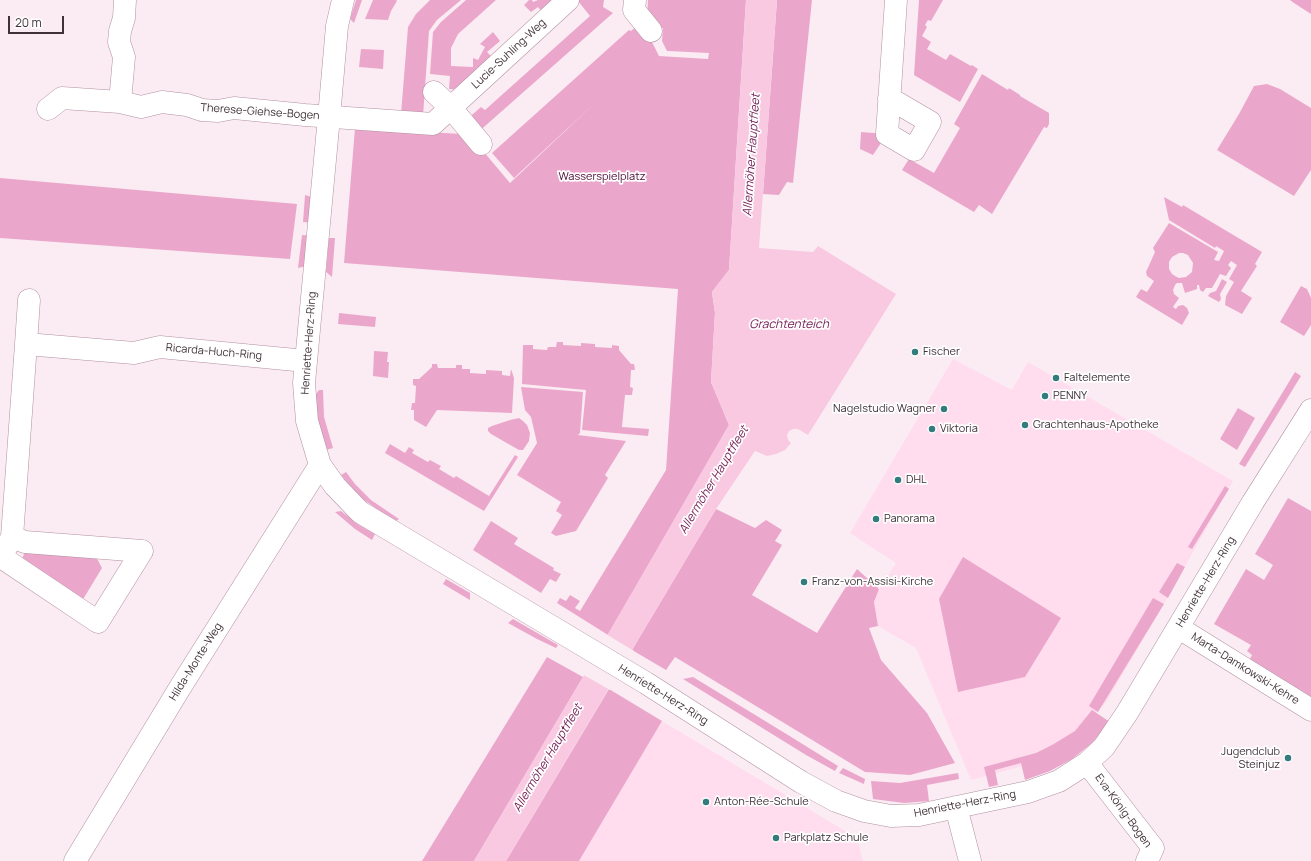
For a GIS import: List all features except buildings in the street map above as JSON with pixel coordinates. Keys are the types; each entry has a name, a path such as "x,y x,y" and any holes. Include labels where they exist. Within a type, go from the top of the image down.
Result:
{"street":[{"path":"120,102 124,57 119,42 120,31 124,18 125,0"},
{"name":"Henriette-Herz-Ring","path":"343,0 337,26 304,396 307,421 320,464 335,486 360,512 646,683 801,782 836,801 864,811 891,816 919,815 1028,792 1059,781 1087,763 1104,747 1119,726 1256,497 1311,410"},
{"name":"Lucie-Suhling-Weg","path":"330,117 433,124 568,0"},
{"path":"635,0 634,10 650,31"},
{"path":"889,98 896,0"},
{"path":"434,92 451,108 481,144"},
{"name":"Therese-Giehse-Bogen","path":"48,109 62,98 120,102 141,107 162,102 187,105 202,110 218,111 234,108 330,117"},
{"path":"12,537 25,542 104,548 147,544 98,622 1,556 12,537 29,300"},
{"name":"Ricarda-Huch-Ring","path":"26,344 134,353 160,348 306,361"},
{"name":"Hilda-Monte-Weg","path":"75,861 181,686 320,464"},
{"path":"104,548 129,573"},
{"name":"Marta-Damkowski-Kehre","path":"1179,628 1311,710"},
{"name":"Eva-König-Bogen","path":"1087,763 1153,848 1147,861"},
{"path":"956,807 970,861"}],"shaded area":[{"path":"953,359 1012,390 1028,362 1233,481 1157,616 1106,702 1071,742 1019,767 971,780 916,648 878,626 874,602 879,589 896,563 850,533"},
{"name":"Anton-Rée-Schule","path":"662,721 857,838 863,861 579,861"}],"green space":[{"path":"356,0 362,0 354,23 350,19"},
{"path":"373,0 397,1 388,20 365,19"},
{"path":"430,0 461,0 437,20 429,31 423,116 401,114 408,27 416,14"},
{"path":"466,0 496,0 458,34 451,48 451,66 473,67 473,58 478,60 485,47 480,44 493,32 500,41 487,52 494,59 461,90 449,89 450,76 430,74 433,32 441,22"},
{"path":"529,0 532,0 533,2 538,0 559,0 544,14 538,7 531,12 524,5"},
{"path":"604,0 603,7 613,13 476,134 465,121 481,107 485,110 590,16 578,1"},
{"name":"Wasserspielplatz","path":"648,0 746,0 729,270 712,292 715,313 711,382 729,425 608,635 557,603 560,598 566,601 570,595 580,601 575,608 580,611 666,470 678,289 344,263 355,128 462,134 462,139 473,139 510,183 596,102 514,178 492,153 629,30 631,31 637,26 651,40 659,56 708,59 709,53 667,51 662,41 663,28 655,27 647,17"},
{"path":"777,0 812,0 793,183 787,182 779,195 763,194"},
{"path":"919,0 943,0 931,21 928,20 925,25 927,27 922,36 931,42 927,49 946,60 950,54 978,69 960,102 914,75"},
{"path":"1290,0 1311,0 1311,14 1294,3"},
{"path":"361,49 384,50 383,69 359,67"},
{"path":"982,74 1008,90 1009,88 1049,113 1049,124 1047,128 1044,127 992,214 979,205 974,212 902,170 909,159 934,173 960,128 954,124"},
{"path":"1267,84 1280,89 1311,108 1311,170 1294,196 1217,150 1254,86"},
{"path":"861,132 887,134 873,155 860,149"},
{"path":"0,178 297,204 290,259 0,238"},
{"path":"305,195 312,197 316,223 303,222"},
{"path":"1164,197 1182,207 1183,205 1262,252 1255,264 1257,266 1241,291 1252,298 1242,314 1225,305 1226,296 1234,282 1229,279 1237,265 1231,261 1228,265 1231,268 1226,276 1220,274 1212,288 1206,288 1203,292 1200,290 1199,285 1197,285 1197,289 1185,293 1182,283 1177,283 1175,285 1173,290 1174,294 1179,298 1173,307 1176,309 1178,306 1183,305 1187,308 1189,313 1182,325 1136,297 1141,289 1147,292 1154,281 1147,276 1146,272 1155,252 1153,248 1169,223 1218,252 1214,260 1219,261 1224,251 1216,246 1215,248 1169,220","holes":["1179,253 1188,255 1193,263 1192,272 1186,277 1179,278 1172,274 1169,269 1169,262 1172,257"]},
{"path":"302,235 314,236 306,266 298,268"},
{"path":"329,238 335,238 332,277 326,272"},
{"path":"1222,279 1227,282 1220,294 1221,299 1219,302 1208,296 1210,293 1216,291"},
{"path":"1301,286 1307,289 1311,298 1311,325 1304,336 1280,322"},
{"path":"339,313 376,317 375,327 338,324"},
{"path":"557,342 563,342 563,345 581,346 581,343 595,344 595,347 612,348 612,345 619,346 619,350 631,364 634,364 635,370 631,370 630,387 633,388 632,395 625,395 622,427 649,429 648,436 582,430 586,390 522,384 523,345 533,345 533,349 547,350 548,347 556,347"},
{"path":"374,351 388,352 388,378 373,376"},
{"path":"432,364 437,364 438,368 456,368 456,365 462,365 462,369 470,369 470,373 486,374 486,370 502,371 502,375 510,376 511,369 514,378 512,413 437,410 426,427 414,420 414,410 411,410 412,403 415,403 416,386 413,385 413,379 419,379 432,367"},
{"path":"1295,372 1301,376 1245,467 1239,464"},
{"path":"521,387 583,392 580,433 578,435 626,441 605,475 608,478 576,531 556,536 551,533 562,515 556,511 561,502 517,475 537,443 531,417 525,410"},
{"path":"319,390 323,390 324,417 333,448 326,450 316,408 316,394"},
{"path":"1238,408 1255,418 1237,450 1220,439"},
{"path":"519,418 527,425 530,433 529,441 523,450 519,450 488,431 488,428 492,426"},
{"path":"390,444 405,453 409,447 414,450 412,453 428,462 430,460 441,466 439,469 454,478 456,476 489,496 515,455 518,457 484,511 385,453"},
{"path":"346,472 355,484 371,500 399,519 395,522 360,497 341,475"},
{"path":"1225,486 1229,489 1192,549 1188,547"},
{"path":"1288,498 1311,511 1311,699 1249,661 1252,655 1247,651 1251,645 1214,624 1246,569 1264,580 1273,565 1255,554"},
{"path":"716,509 755,528 766,520 782,530 775,541 782,545 752,595 817,633 857,569 879,589 874,602 878,626 869,628 881,660 927,713 955,763 910,775 865,772 675,657 666,670 632,650"},
{"path":"341,511 359,525 375,534 372,540 355,529 335,512"},
{"path":"491,521 518,538 514,544 554,568 553,570 561,574 556,582 550,579 541,593 473,550"},
{"path":"28,551 95,555 102,568 82,601 22,559 24,554"},
{"path":"963,557 1061,618 1025,677 958,692 939,599"},
{"path":"1177,563 1185,567 1168,598 1159,592"},
{"path":"446,579 470,593 470,600 443,584"},
{"path":"1153,598 1164,604 1098,712 1089,706"},
{"path":"513,619 558,645 556,648 508,623"},
{"path":"547,657 583,677 474,861 422,861"},
{"path":"693,677 838,766 835,771 806,755 683,679"},
{"path":"609,689 662,721 579,861 506,861"},
{"path":"1092,710 1110,722 1091,744 1072,759 1050,771 1025,780 1021,763 995,770 998,785 989,787 984,767 1036,753 1052,745 1075,731"},
{"path":"843,768 865,779 864,784 839,773"},
{"path":"958,773 959,779 927,785 929,801 904,803 873,799 871,781 900,783"}],"water":[{"path":"746,0 777,0 759,248 813,252 818,246 896,294 808,435 798,429 793,429 789,431 787,435 788,440 791,443 785,450 767,456 755,451 716,509 506,861 474,861 729,425 711,382 715,313 712,292 729,270"}],"pier":[{"path":"606,634 634,651 610,690 582,674"}],"place":[{"name":"Fischer","path":"915,352"},
{"name":"Faltelemente","path":"1056,378"},
{"name":"PENNY","path":"1045,396"},
{"name":"Nagelstudio Wagner","path":"944,409"},
{"name":"Grachtenhaus-Apotheke","path":"1025,425"},
{"name":"Viktoria","path":"932,429"},
{"name":"DHL","path":"898,480"},
{"name":"Panorama","path":"876,519"},
{"name":"Franz-von-Assisi-Kirche","path":"804,582"},
{"name":"Jugendclub Steinjuz","path":"1288,758"},
{"name":"Anton-Rée-Schule","path":"706,802"},
{"name":"Parkplatz Schule","path":"776,838"}],"water label":[{"name":"Allermöher Hauptfleet","path":"752,155"},
{"name":"Grachtenteich","path":"789,325"},
{"name":"Allermöher Hauptfleet","path":"714,480"},
{"name":"Allermöher Hauptfleet","path":"548,758"}]}
